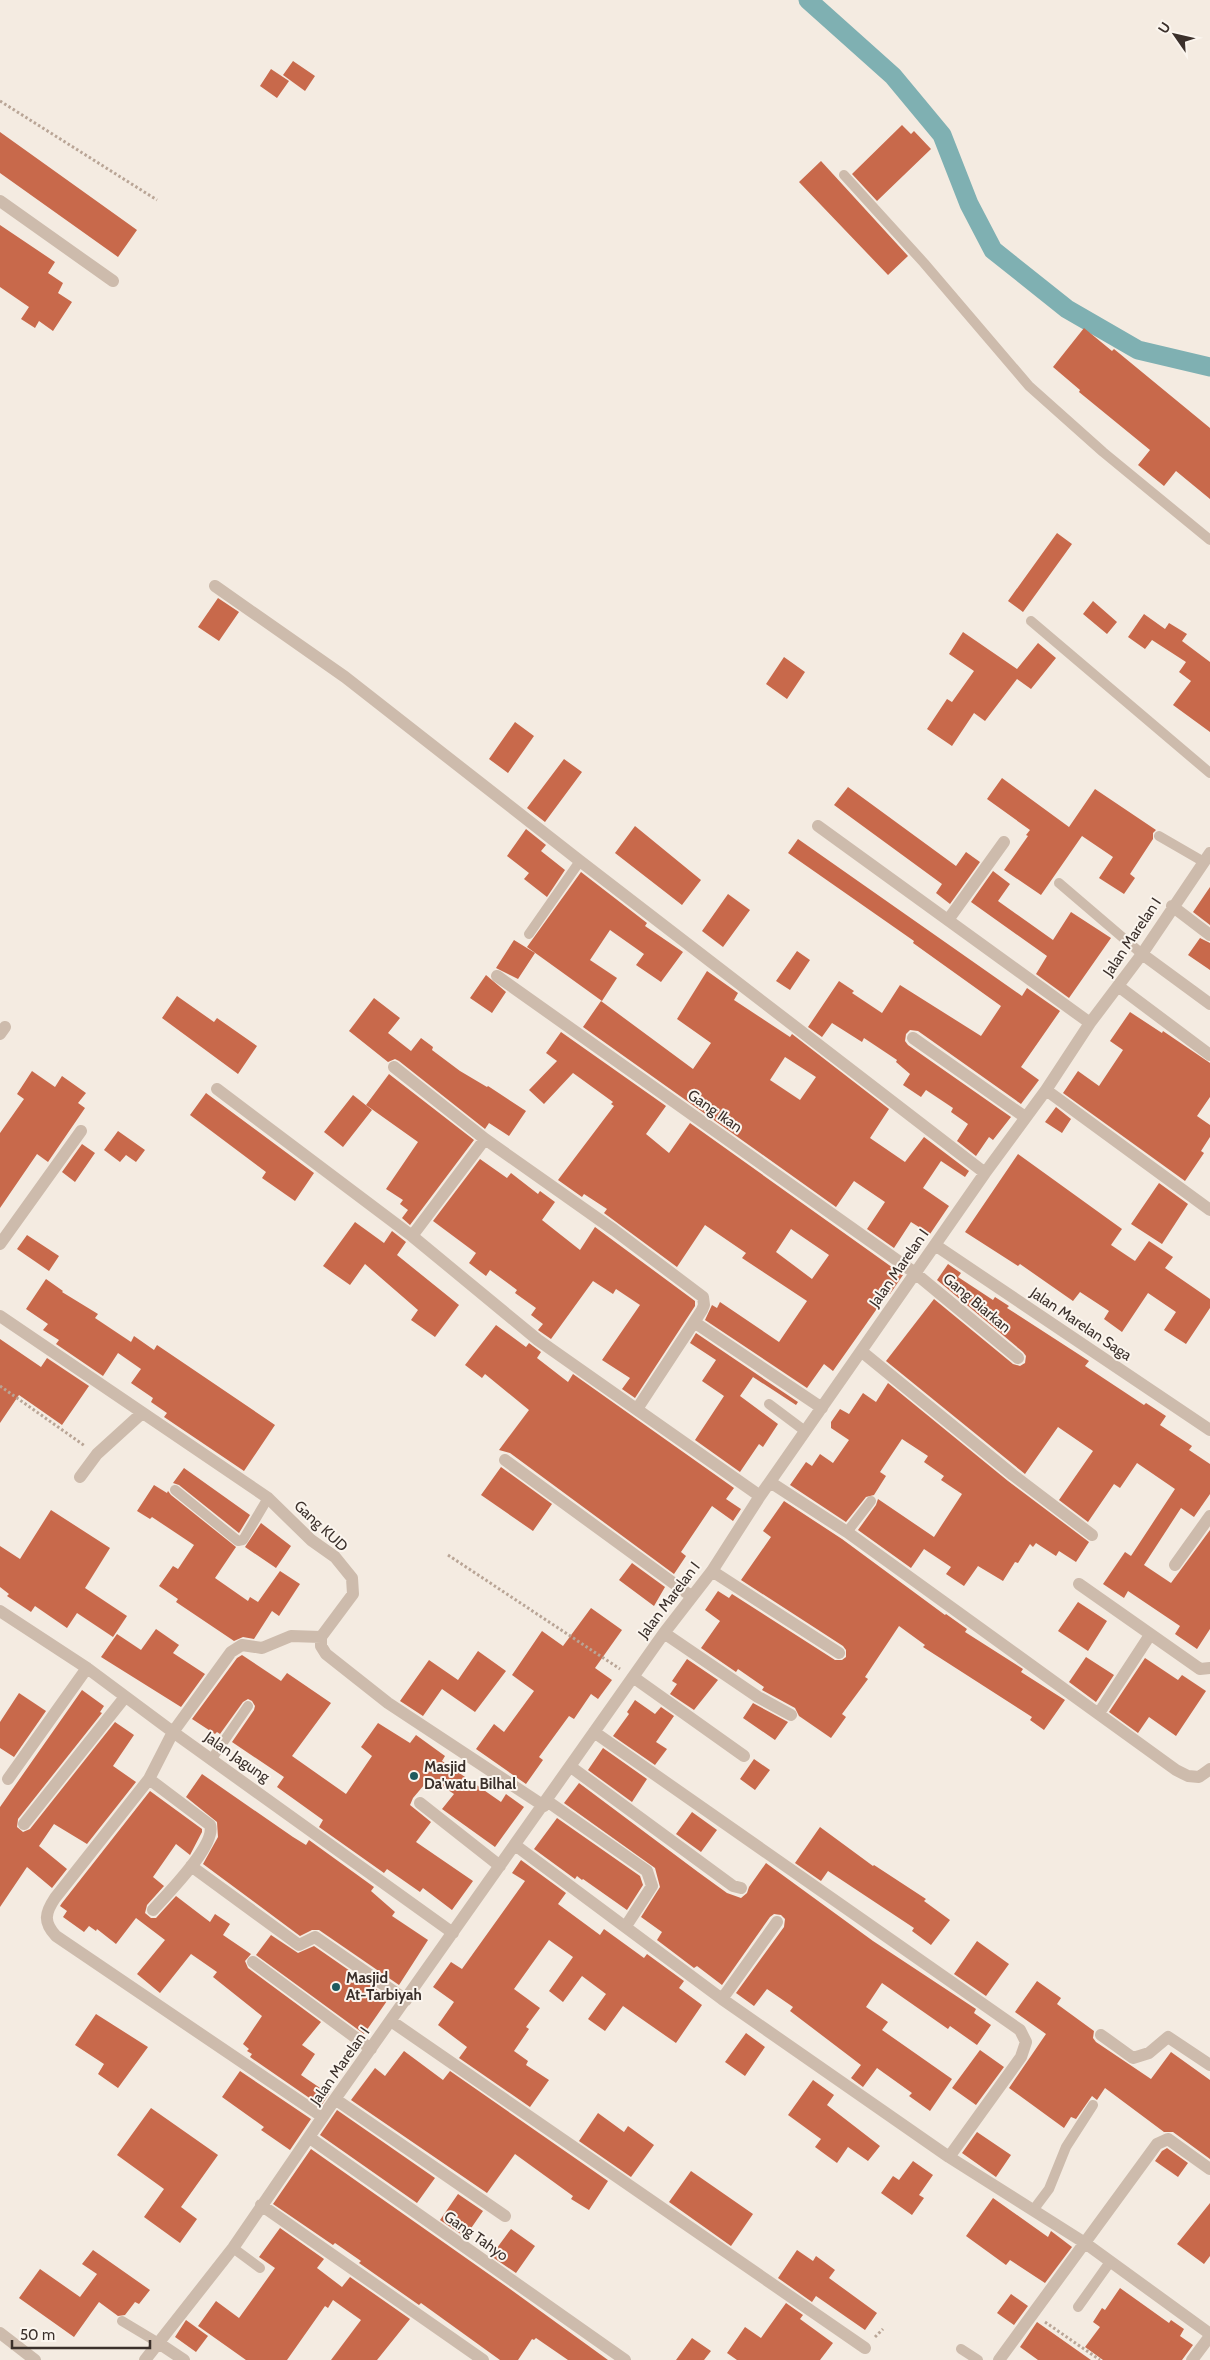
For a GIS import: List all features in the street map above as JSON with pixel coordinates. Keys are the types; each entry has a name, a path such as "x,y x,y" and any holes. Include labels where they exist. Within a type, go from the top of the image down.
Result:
{"street":[{"path":"0,202 113,281"},
{"path":"216,586 345,677 985,1173"},
{"path":"818,826 1090,1023"},
{"path":"948,920 1004,842"},
{"name":"Jalan Marelan I","path":"145,2360 157,2342 233,2248 335,2099 664,1633 712,1571 760,1496 805,1431 985,1173 1046,1090 1090,1023 1142,954 1172,906 1207,857"},
{"path":"1172,906 1210,935"},
{"path":"1142,954 1210,1004"},
{"name":"Gang Ikan","path":"496,976 915,1273"},
{"path":"1118,986 1210,1055"},
{"path":"913,1038 1026,1117"},
{"path":"394,1067 485,1140 614,1230 703,1297 704,1305 694,1322 637,1409"},
{"path":"217,1089 412,1236 538,1340 760,1496"},
{"path":"1046,1090 1210,1210"},
{"path":"0,1244 81,1131"},
{"path":"412,1236 485,1140"},
{"name":"Jalan Marelan Saga","path":"935,1245 1210,1430"},
{"name":"Gang Biarkan","path":"915,1273 1018,1358"},
{"name":"Gang KUD","path":"0,1316 141,1414 268,1498 311,1540 335,1557 352,1578 353,1594 321,1637"},
{"path":"694,1322 822,1408"},
{"path":"861,1352 1006,1469 1092,1535"},
{"path":"80,1477 97,1454 141,1414"},
{"path":"505,1460 691,1596"},
{"path":"770,1482 847,1532 1176,1770 1188,1776 1199,1777 1210,1769"},
{"path":"1175,1565 1210,1516"},
{"path":"712,1571 839,1653"},
{"path":"1079,1584 1200,1669 1210,1668"},
{"name":"Jalan Jagung","path":"0,1611 88,1668 172,1732 453,1933"},
{"path":"664,1633 758,1697 791,1715"},
{"path":"1099,1713 1150,1635"},
{"path":"323,2117 56,1936 48,1927 46,1918 55,1898 149,1780 172,1732 236,1648 242,1645 262,1648 291,1636 321,1637 321,1646 326,1654 388,1703 641,1865 647,1872 652,1886 626,1926"},
{"path":"8,1779 88,1668"},
{"path":"633,1677 744,1756"},
{"path":"24,1824 125,1697"},
{"path":"594,1732 1020,2030 1026,2042 1021,2057 949,2158"},
{"path":"571,1767 733,1886 741,1888"},
{"path":"149,1780 210,1825 211,1837 191,1866 153,1910"},
{"path":"420,1803 500,1866"},
{"path":"515,1845 722,1998 949,2158 1034,2208 1085,2243 1210,2335 1192,2360"},
{"path":"191,1866 299,1945 315,1937 406,2000"},
{"path":"722,1998 777,1922"},
{"path":"253,1962 371,2049"},
{"path":"391,2022 865,2348"},
{"path":"1101,2035 1133,2058 1149,2053 1164,2038 1172,2038 1210,2065"},
{"path":"335,2099 506,2216"},
{"name":"Gang Tahyo","path":"310,2138 625,2360"},
{"path":"999,2360 1157,2144 1162,2140 1168,2139 1210,2169"},
{"path":"261,2206 483,2360"},
{"path":"0,2333 35,2360"},
{"path":"157,2342 184,2360"}],"lane":[{"path":"844,175 924,263 1029,386 1103,452 1210,540"},
{"path":"1032,621 1210,773"},
{"path":"1159,836 1207,857"},
{"path":"530,934 580,861"},
{"path":"1059,883 1142,954"},
{"path":"769,1404 805,1431"},
{"path":"175,1490 238,1541 243,1540 268,1498"},
{"path":"847,1532 871,1501"},
{"path":"211,1760 248,1706"},
{"path":"1034,2208 1049,2189 1066,2147 1093,2105"},
{"path":"233,2248 260,2268"},
{"path":"1078,2308 1110,2262"},
{"path":"122,2321 157,2342"},
{"path":"961,2349 978,2360"}],"path":[{"path":"0,101 157,200"},
{"path":"0,1386 97,1454"},
{"path":"448,1555 633,1677"},
{"path":"1034,2314 1100,2360"}],"building":[{"path":"293,61 315,76 305,91 283,75"},
{"path":"271,69 289,81 277,98 260,86"},
{"path":"902,125 911,134 914,131 931,149 877,201 852,174"},
{"path":"0,132 137,230 118,257 0,173"},
{"path":"821,161 908,256 888,275 799,182"},
{"path":"0,225 55,262 48,273 63,283 58,293 72,302 53,331 39,321 35,328 21,319 29,307 0,287"},
{"path":"1084,328 1112,351 1114,349 1210,428 1210,499 1176,471 1164,486 1138,465 1150,450 1079,392 1080,390 1053,367"},
{"path":"1057,533 1072,544 1023,612 1008,601"},
{"path":"218,598 239,612 219,641 198,627"},
{"path":"1093,601 1117,622 1107,634 1083,614"},
{"path":"1144,614 1165,629 1169,623 1187,634 1182,641 1210,662 1210,732 1173,705 1191,681 1179,672 1186,662 1152,640 1145,649 1128,637"},
{"path":"963,632 1017,669 1038,643 1056,658 1031,689 1017,679 985,721 974,713 952,746 927,729 947,699 952,702 974,671 949,654"},
{"path":"784,657 805,672 787,699 766,684"},
{"path":"515,722 534,736 508,773 489,759"},
{"path":"564,759 582,772 545,822 527,808"},
{"path":"1002,778 1069,827 1095,789 1156,830 1153,833 1153,839 1130,874 1135,878 1124,894 1099,878 1113,857 1082,836 1041,895 1004,870 1028,836 1026,835 1030,830 987,799"},
{"path":"848,787 956,866 966,852 980,862 950,904 936,893 942,884 834,805"},
{"path":"635,826 701,880 682,905 615,853"},
{"path":"526,829 546,845 541,851 565,870 547,897 524,879 529,873 507,856"},
{"path":"798,839 1022,996 1027,988 1060,1011 1021,1067 1039,1080 1021,1104 918,1031 910,1030 906,1034 905,1041 908,1045 1011,1117 993,1140 989,1137 976,1156 957,1141 968,1124 951,1112 953,1108 926,1090 921,1097 903,1085 910,1074 896,1062 897,1060 864,1038 862,1042 832,1023 822,1037 808,1027 839,981 854,991 852,993 882,1013 900,985 981,1036 1001,1006 913,943 914,941 788,853"},
{"path":"993,871 1010,884 998,901 1053,940 1071,912 1111,938 1069,998 1036,974 1047,956 971,902"},
{"path":"581,872 647,923 645,926 683,952 661,982 636,965 644,954 610,930 590,960 617,978 602,1001 527,947"},
{"path":"1210,887 1210,925 1193,912"},
{"path":"728,894 750,910 723,947 702,931"},
{"path":"1200,938 1210,943 1210,970 1188,955"},
{"path":"514,940 535,953 518,979 496,968"},
{"path":"797,951 810,960 790,990 776,981"},
{"path":"707,971 738,993 734,1000 790,1037 792,1034 889,1109 870,1138 905,1162 924,1137 969,1171 965,1177 941,1161 923,1188 949,1206 930,1234 911,1222 894,1248 867,1229 885,1202 854,1181 836,1207 583,1027 601,1001 693,1069 711,1043 677,1019","holes":["785,1057 816,1077 800,1100 770,1080"]},
{"path":"486,975 506,992 492,1013 470,998"},
{"path":"177,996 214,1022 217,1018 257,1046 238,1074 162,1018"},
{"path":"374,998 400,1018 388,1033 411,1051 421,1038 433,1047 432,1050 460,1071 488,1086 526,1111 509,1136 489,1123 485,1129 399,1061 395,1059 388,1062 349,1031"},
{"path":"1130,1012 1162,1033 1163,1031 1210,1063 1210,1097 1197,1116 1210,1125 1210,1137 1201,1151 1204,1153 1185,1181 1063,1093 1078,1071 1099,1086 1123,1050 1110,1041"},
{"path":"561,1032 666,1106 646,1134 669,1153 690,1123 903,1275 890,1294 888,1293 833,1371 824,1364 807,1388 705,1320 712,1305 717,1308 720,1302 779,1342 807,1301 742,1258 746,1253 705,1225 677,1267 604,1213 607,1209 584,1194 582,1197 558,1180 614,1106 611,1104 613,1102 573,1073 544,1104 529,1090 557,1061 546,1053","holes":["791,1229 829,1255 812,1279 776,1252"]},
{"path":"32,1071 55,1087 62,1076 86,1093 78,1103 85,1108 48,1162 37,1154 0,1208 0,1133 24,1099 17,1094"},
{"path":"389,1074 474,1140 410,1225 402,1218 408,1210 400,1204 403,1200 386,1189 418,1142 366,1105"},
{"path":"206,1093 314,1173 295,1201 262,1178 266,1172 190,1115"},
{"path":"353,1095 372,1110 343,1147 324,1132"},
{"path":"1056,1107 1071,1119 1062,1133 1045,1122"},
{"path":"118,1131 145,1150 136,1162 126,1155 120,1162 104,1150"},
{"path":"82,1144 95,1153 75,1182 62,1172"},
{"path":"1018,1154 1122,1229 1111,1245 1135,1261 1149,1241 1173,1257 1165,1268 1210,1299 1210,1308 1186,1344 1164,1330 1176,1312 1148,1293 1122,1332 1104,1319 1109,1311 1080,1292 1073,1301 1020,1264 1018,1266 965,1232"},
{"path":"480,1159 507,1178 511,1173 538,1194 540,1191 555,1202 542,1220 580,1250 595,1227 695,1301 695,1306 635,1398 622,1389 630,1378 602,1360 640,1305 616,1289 613,1294 593,1281 551,1339 538,1330 543,1324 531,1315 536,1308 515,1293 517,1290 490,1270 486,1276 469,1263 476,1253 433,1221"},
{"path":"1159,1183 1188,1204 1162,1244 1131,1224"},
{"path":"355,1222 384,1243 392,1231 406,1242 397,1255 459,1305 435,1337 411,1320 418,1310 365,1264 350,1285 323,1266"},
{"path":"27,1235 59,1256 49,1271 17,1249"},
{"path":"948,1264 961,1273 958,1277 993,1300 995,1297 1009,1306 1007,1308 1089,1361 1085,1366 1144,1405 1146,1403 1166,1416 1160,1425 1192,1446 1189,1450 1210,1464 1210,1494 1194,1517 1181,1508 1144,1565 1171,1583 1210,1530 1210,1629 1197,1649 1175,1634 1180,1626 1128,1591 1124,1598 1103,1584 1125,1552 1131,1556 1175,1489 1137,1463 1120,1488 1114,1484 1088,1522 1059,1500 1093,1451 1058,1427 1025,1474 886,1361 934,1299 1013,1364 1020,1366 1025,1363 1026,1356 1023,1352 937,1280"},
{"path":"46,1279 62,1292 98,1314 95,1318 131,1342 134,1336 154,1350 157,1345 275,1425 244,1471 164,1417 167,1413 151,1402 153,1398 131,1383 141,1369 118,1353 103,1376 56,1344 59,1340 43,1330 48,1324 26,1309"},
{"path":"496,1325 526,1347 529,1343 541,1352 537,1358 568,1382 573,1374 734,1488 726,1499 741,1509 733,1521 712,1506 681,1552 686,1556 674,1574 510,1453 499,1450 529,1410 485,1374 482,1378 465,1365"},
{"path":"696,1333 798,1402 796,1405 753,1377 740,1396 778,1424 763,1447 759,1444 740,1472 695,1440 724,1396 702,1381 716,1360 690,1343"},
{"path":"0,1339 41,1367 47,1358 89,1386 62,1425 19,1395 0,1423"},
{"path":"888,1383 1008,1481 1089,1542 1076,1562 1059,1551 1056,1556 1036,1543 1033,1547 1030,1544 1018,1563 1015,1562 1003,1581 978,1566 964,1586 946,1574 951,1567 924,1549 911,1568 858,1530 876,1505 878,1499 934,1537 962,1494 941,1480 944,1476 924,1462 928,1456 902,1439 880,1472 886,1476 874,1495 866,1497 846,1522 790,1485 806,1462 812,1466 820,1454 833,1463 849,1440 831,1428 831,1422 840,1409 849,1414 863,1393 876,1402"},
{"path":"501,1467 552,1504 533,1531 481,1495"},
{"path":"184,1468 250,1515 239,1533 179,1485 173,1483"},
{"path":"154,1485 167,1493 168,1491 236,1547 215,1578 248,1601 250,1597 258,1602 280,1571 300,1584 279,1616 272,1611 254,1639 243,1637 234,1641 176,1602 178,1599 159,1586 173,1566 178,1569 194,1545 152,1517 150,1519 137,1511"},
{"path":"784,1501 842,1539 967,1629 965,1632 1023,1669 1021,1672 1065,1700 1044,1730 1030,1720 1032,1717 923,1647 925,1645 899,1626 865,1677 868,1679 842,1714 846,1717 831,1738 799,1716 795,1708 762,1690 764,1687 738,1669 736,1672 701,1648 720,1621 705,1610 718,1591 729,1598 732,1594 835,1660 842,1660 846,1657 846,1650 843,1646 741,1580 771,1537 763,1531"},
{"path":"51,1510 110,1548 85,1588 127,1616 113,1637 77,1613 67,1628 35,1606 31,1612 7,1596 9,1594 0,1587 0,1546 20,1559"},
{"path":"261,1523 291,1546 276,1568 245,1547"},
{"path":"632,1563 665,1587 654,1606 619,1580"},
{"path":"1078,1602 1107,1621 1088,1651 1058,1631"},
{"path":"591,1608 622,1630 595,1668 612,1680 598,1699 591,1694 574,1719 569,1716 539,1757 543,1760 526,1784 476,1749 494,1724 504,1732 534,1691 512,1675 542,1631 563,1646"},
{"path":"156,1629 179,1645 173,1653 205,1674 181,1707 101,1657 117,1634 141,1650"},
{"path":"478,1651 506,1671 475,1712 442,1689 423,1716 400,1701 429,1660 458,1680"},
{"path":"242,1655 281,1681 287,1673 331,1703 292,1756 346,1794 372,1756 361,1747 378,1723 410,1743 416,1735 445,1756 442,1761 501,1802 506,1794 524,1807 495,1847 442,1809 454,1794 430,1778 413,1798 410,1805 431,1822 416,1842 473,1881 452,1910 423,1888 420,1892 387,1869 384,1873 319,1827 323,1820 277,1787 284,1777 232,1742 254,1710 255,1706 252,1701 248,1699 243,1702 220,1734 217,1732 215,1734 192,1719 237,1658"},
{"path":"1086,1657 1114,1675 1096,1702 1069,1682"},
{"path":"1145,1658 1178,1680 1182,1675 1206,1691 1176,1736 1149,1717 1138,1733 1109,1712"},
{"path":"687,1659 718,1680 694,1710 670,1694 677,1684 672,1681"},
{"path":"82,1690 104,1706 100,1712 102,1713 18,1819 17,1827 23,1832 30,1829 115,1722 134,1735 113,1766 136,1782 87,1844 54,1824 39,1846 67,1869 52,1888 27,1867 0,1907 0,1807"},
{"path":"19,1693 46,1711 14,1757 0,1748 0,1722"},
{"path":"635,1700 655,1714 661,1707 674,1716 656,1742 667,1749 655,1765 613,1736 629,1714 627,1712"},
{"path":"753,1703 788,1722 775,1740 743,1718"},
{"path":"603,1748 647,1779 632,1802 588,1770"},
{"path":"754,1759 770,1770 755,1790 740,1779"},
{"path":"202,1774 293,1837 306,1845 309,1840 374,1887 371,1891 395,1912 392,1916 428,1940 399,1985 319,1930 312,1930 300,1936 203,1864 218,1837 217,1822 186,1797"},
{"path":"579,1783 727,1893 741,1898 747,1893 749,1887 766,1863 873,1941 976,2009 974,2013 991,2025 977,2045 950,2026 948,2029 882,1983 866,2007 888,2022 882,2030 952,2079 930,2111 909,2096 912,2093 877,2068 863,2087 851,2078 861,2065 790,2011 793,2007 767,1989 754,2006 736,1993 784,1927 785,1919 781,1915 774,1914 770,1917 722,1985 697,1966 694,1968 657,1940 662,1932 641,1917 660,1887 655,1868 564,1803"},
{"path":"150,1791 202,1829 202,1832 190,1855 176,1844 153,1877 164,1886 147,1905 145,1913 151,1918 156,1918 176,1896 210,1922 215,1914 230,1924 223,1935 251,1954 245,1961 248,1968 321,2022 302,2045 315,2054 301,2075 329,2094 321,2106 250,2057 252,2054 247,2051 249,2049 243,2044 262,2016 213,1977 217,1972 191,1954 160,1993 137,1974 165,1940 136,1918 116,1944 97,1929 96,1931 89,1926 84,1932 63,1917 67,1911 60,1906 62,1903"},
{"path":"692,1812 717,1830 701,1852 676,1834"},
{"path":"557,1818 640,1876 643,1885 627,1910 583,1879 577,1876 575,1879 534,1849"},
{"path":"820,1827 873,1866 926,1899 924,1901 950,1920 931,1945 912,1931 914,1928 828,1871 821,1881 795,1863"},
{"path":"521,1860 566,1893 558,1904 600,1935 604,1929 644,1958 647,1954 684,1981 679,1988 702,2005 676,2043 623,2006 605,2031 588,2019 606,1994 582,1976 563,2002 549,1991 573,1957 549,1940 514,1989 540,2008 526,2027 529,2029 514,2051 528,2061 526,2065 549,2080 530,2107 459,2058 467,2047 438,2025 454,2002 433,1987 451,1962 462,1969 525,1881 512,1873"},
{"name":"Masjid At-Tarbiyah","path":"271,1935 298,1953 314,1946 389,1998 364,2034 256,1955"},
{"path":"977,1941 1009,1964 986,1996 954,1974"},
{"path":"1037,1981 1061,1998 1057,2004 1094,2031 1093,2038 1096,2042 1151,2079 1171,2052 1210,2080 1210,2159 1173,2132 1164,2132 1105,2088 1097,2100 1092,2096 1076,2119 1071,2117 1064,2128 1009,2088 1046,2034 1015,2012"},
{"path":"96,2014 148,2047 118,2088 98,2074 104,2064 75,2045"},
{"path":"746,2033 765,2047 745,2076 725,2062"},
{"path":"980,2050 1004,2067 976,2105 952,2088"},
{"path":"404,2051 443,2080 450,2071 608,2181 589,2210 571,2199 573,2196 515,2154 487,2193 351,2100 375,2068 385,2076"},
{"path":"240,2071 311,2119 290,2150 261,2130 264,2127 222,2097"},
{"path":"813,2080 834,2095 827,2105 880,2146 868,2161 848,2147 837,2163 815,2147 821,2139 788,2115"},
{"path":"151,2108 218,2155 181,2207 197,2219 180,2243 144,2217 164,2189 117,2155"},
{"path":"337,2110 435,2178 417,2203 320,2135"},
{"path":"598,2113 624,2132 628,2126 654,2145 631,2177 579,2141"},
{"path":"977,2132 1011,2155 996,2177 962,2153"},
{"path":"1167,2148 1188,2163 1178,2177 1155,2161 1162,2151"},
{"path":"311,2149 608,2360 568,2360 536,2338 532,2339 518,2360 500,2360 421,2303 419,2305 359,2263 361,2261 335,2243 333,2245 273,2204"},
{"path":"913,2161 933,2175 919,2195 924,2198 912,2215 881,2193 893,2176 899,2180"},
{"path":"691,2171 753,2214 731,2246 669,2202"},
{"path":"458,2194 483,2211 465,2237 440,2220"},
{"path":"993,2198 1048,2237 1051,2231 1072,2247 1045,2283 1010,2260 1006,2265 966,2236"},
{"path":"1210,2203 1210,2256 1204,2264 1177,2244"},
{"path":"280,2228 324,2259 317,2268 342,2287 350,2277 410,2319 377,2360 331,2360 361,2320 333,2300 328,2308 325,2306 287,2360 246,2360 198,2326 216,2301 239,2318 275,2268 259,2257"},
{"path":"511,2229 535,2246 516,2273 491,2256"},
{"path":"93,2250 150,2290 139,2304 135,2302 125,2315 118,2316 99,2302 74,2337 19,2298 40,2269 80,2297 97,2274 82,2264"},
{"path":"797,2250 813,2261 816,2256 835,2270 829,2278 877,2313 865,2330 816,2296 812,2302 778,2278"},
{"path":"1120,2288 1169,2323 1171,2320 1184,2329 1180,2336 1193,2345 1182,2360 1103,2360 1085,2347 1100,2327 1093,2322 1102,2308 1105,2310"},
{"path":"1011,2294 1028,2306 1014,2325 997,2313"},
{"path":"786,2303 803,2315 800,2319 833,2343 820,2360 737,2360 727,2353 745,2327 761,2338"},
{"path":"186,2320 208,2336 196,2352 175,2337"},
{"path":"1037,2322 1091,2360 1038,2360 1020,2347"},
{"path":"692,2338 711,2351 704,2360 676,2360"}],"waterway":[{"path":"808,0 893,76 942,135 969,204 993,250 1067,309 1138,350 1210,367"}],"place":[{"name":"Masjid Da'watu Bilhal","path":"414,1776"},
{"name":"Masjid At-Tarbiyah","path":"336,1987"}]}
